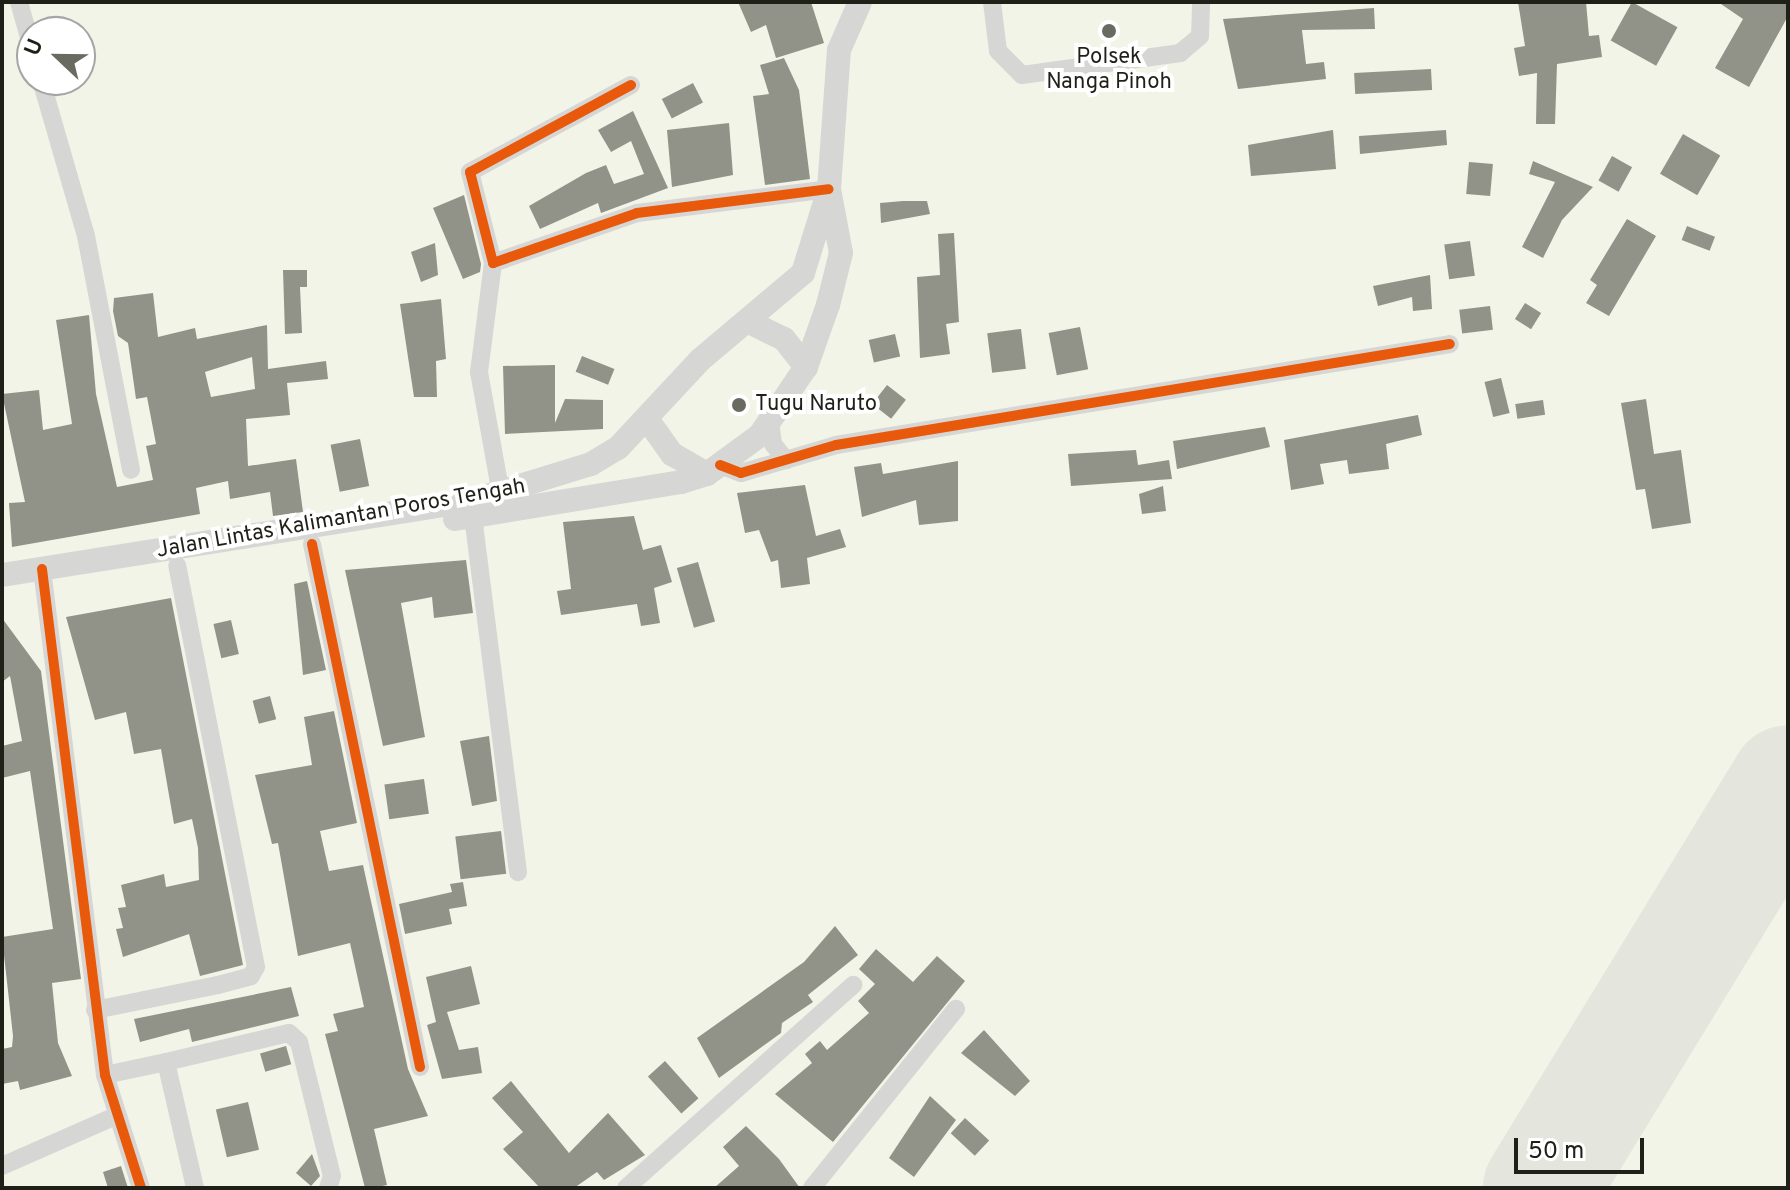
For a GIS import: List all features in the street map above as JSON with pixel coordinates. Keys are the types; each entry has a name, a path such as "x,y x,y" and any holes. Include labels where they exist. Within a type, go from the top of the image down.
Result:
{"main road":[{"name":"Jalan Lintas Kalimantan Poros Tengah","path":"2,575 43,577 177,566 473,516 714,469 770,422 806,367 841,253 829,189 833,84 860,2"},
{"name":"Jalan Lintas Kalimantan Poros Tengah","path":"2,592 43,577 501,494 591,464 647,419 700,360 749,322 803,273 829,189"},
{"path":"749,322 784,339 806,367"},
{"path":"647,419 672,454 714,469"}],"street":[{"path":"992,2 998,51 1022,75 1180,53 1200,36 1201,2"},
{"path":"501,494 479,372 493,263 470,172 631,85"},
{"path":"46,96 86,236 131,470"},
{"path":"493,263 637,213 829,189"},
{"path":"714,469 741,473 786,460 1450,344"},
{"path":"770,422 773,444 786,460"},
{"path":"473,516 518,872"},
{"path":"312,544 420,1067"},
{"path":"95,1010 218,985 251,976 256,967 177,566"},
{"path":"43,577 82,851 95,1010 105,1075 113,1117 141,1188"},
{"path":"626,1188 853,985"},
{"path":"812,1188 956,1009"},
{"path":"105,1075 289,1033 299,1042 332,1176 328,1188"},
{"path":"166,1062 195,1188"},
{"path":"2,1166 113,1117"}],"building":[{"path":"738,2 811,2 824,43 776,58 766,25 751,32"},
{"path":"1518,2 1586,2 1589,36 1599,35 1602,57 1557,64 1555,124 1536,124 1537,73 1519,76 1514,48 1525,46"},
{"path":"1632,2 1677,27 1656,66 1611,40"},
{"path":"1718,2 1788,2 1788,16 1749,87 1715,68 1743,19"},
{"path":"1374,8 1375,29 1302,30 1306,64 1324,62 1326,79 1238,89 1223,19"},
{"path":"784,58 799,90 810,179 765,185 753,96 769,94 760,65"},
{"path":"1431,69 1432,90 1355,94 1354,73"},
{"path":"693,83 703,103 672,118 662,99"},
{"path":"633,111 668,188 601,213 598,203 540,229 529,206 586,173 606,165 614,184 644,174 631,141 611,152 598,130"},
{"path":"729,123 733,175 672,187 667,130"},
{"path":"1333,130 1336,169 1251,176 1248,145"},
{"path":"1446,130 1447,145 1360,154 1359,136"},
{"path":"1683,134 1720,156 1697,195 1660,174"},
{"path":"1612,156 1632,167 1619,192 1598,180"},
{"path":"1533,161 1593,187 1562,220 1543,258 1522,247 1555,182 1529,174"},
{"path":"1469,162 1493,164 1490,196 1466,194"},
{"path":"464,195 481,264 480,272 463,279 433,208"},
{"path":"927,201 930,214 881,223 880,203"},
{"path":"1627,219 1656,236 1609,316 1586,303 1597,285 1590,280"},
{"path":"1687,226 1715,237 1710,251 1682,240"},
{"path":"954,233 959,322 946,324 950,354 920,358 917,277 940,275 938,234"},
{"path":"1470,241 1475,276 1449,279 1444,245"},
{"path":"435,243 438,275 421,282 411,252"},
{"path":"283,270 307,270 307,287 300,287 302,333 285,334"},
{"path":"1430,275 1432,309 1413,311 1412,297 1378,306 1373,286"},
{"path":"153,293 158,337 195,328 197,339 267,325 268,369 326,361 328,379 287,383 290,415 246,419 248,466 296,459 303,512 273,516 270,492 230,499 228,481 196,488 200,514 12,547 9,503 25,502 2,394 39,390 43,430 72,424 56,320 89,315 96,394 117,487 153,480 146,446 156,444 147,397 136,399 128,343 118,336 114,298","holes":["252,357 255,389 211,397 205,372"]},
{"path":"441,299 446,359 436,361 437,397 414,397 400,304"},
{"path":"1525,303 1541,313 1531,329 1515,319"},
{"path":"1490,306 1493,330 1462,334 1459,310"},
{"path":"1080,327 1088,369 1057,375 1049,333"},
{"path":"1021,329 1026,369 992,373 987,333"},
{"path":"895,334 900,356 874,362 869,340"},
{"path":"582,356 614,369 608,385 576,372"},
{"path":"555,365 555,423 565,399 603,400 603,429 505,434 503,366"},
{"path":"1501,378 1510,413 1493,417 1485,382"},
{"path":"887,385 906,400 891,419 872,404"},
{"path":"1646,399 1654,454 1681,450 1691,523 1652,529 1645,489 1636,490 1621,403"},
{"path":"1543,400 1545,415 1517,419 1515,404"},
{"path":"1418,415 1422,435 1386,444 1389,469 1349,474 1347,460 1320,464 1324,484 1291,490 1284,440"},
{"path":"1265,427 1270,447 1177,469 1173,441"},
{"path":"360,439 369,486 340,492 331,445"},
{"path":"1136,450 1138,465 1169,460 1172,479 1071,486 1068,454"},
{"path":"958,461 958,521 919,525 916,500 862,517 854,467 881,463 883,474"},
{"path":"805,485 816,536 840,529 846,547 807,558 810,584 781,588 778,560 771,562 759,530 745,533 737,493"},
{"path":"1163,486 1166,511 1142,514 1139,494"},
{"path":"634,516 643,550 661,545 672,582 654,588 660,623 641,626 637,604 561,615 557,591 571,589 563,522"},
{"path":"466,560 473,613 434,618 432,597 401,603 425,737 383,746 345,570"},
{"path":"698,562 715,622 694,628 677,568"},
{"path":"307,581 326,670 303,675 294,584"},
{"path":"171,598 243,965 200,976 189,934 123,957 116,929 123,928 118,908 126,907 121,885 164,874 166,887 199,880 198,848 192,819 174,824 161,749 134,754 126,712 95,720 66,617"},
{"path":"2,618 41,671 81,979 52,983 58,1043 72,1076 20,1090 18,1081 2,1084 2,1049 12,1047 13,1036 2,937 53,929 30,771 2,778 2,746 22,741 10,676 2,682"},
{"path":"231,620 239,654 221,658 213,624"},
{"path":"270,696 276,719 259,724 253,701"},
{"path":"334,711 357,823 320,831 329,871 363,865 408,1069 428,1116 374,1129 387,1185 373,1188 365,1188 325,1034 338,1031 333,1014 364,1007 350,943 298,956 278,843 272,844 255,775 312,765 304,717"},
{"path":"489,736 497,801 472,806 460,741"},
{"path":"424,779 429,814 389,819 384,785"},
{"path":"501,831 506,874 461,879 455,837"},
{"path":"463,882 467,906 449,909 452,924 405,934 399,904 452,892 450,884"},
{"path":"835,926 858,955 808,995 813,1002 782,1023 781,1033 719,1078 697,1038 804,962"},
{"path":"876,949 913,982 937,956 965,981 833,1142 775,1094 812,1063 805,1054 820,1041 827,1050 869,1013 858,1001 875,984 859,969"},
{"path":"471,966 480,1004 447,1012 459,1050 478,1047 482,1073 442,1079 427,1025 436,1022 426,977"},
{"path":"291,987 299,1016 192,1042 189,1029 140,1042 134,1019"},
{"path":"984,1030 1030,1081 1015,1096 961,1053"},
{"path":"286,1046 291,1064 265,1072 260,1053"},
{"path":"665,1061 698,1098 681,1114 648,1076"},
{"path":"511,1081 569,1153 608,1113 645,1155 604,1180 597,1172 574,1188 540,1188 503,1149 523,1132 492,1098"},
{"path":"930,1096 956,1120 914,1177 889,1158"},
{"path":"248,1102 259,1150 227,1157 216,1109"},
{"path":"965,1118 989,1141 975,1156 951,1133"},
{"path":"746,1126 779,1159 800,1188 714,1188 739,1166 723,1147"},
{"path":"312,1154 320,1176 311,1186 296,1173"},
{"path":"121,1166 128,1188 108,1188 103,1172"}],"runway":[{"path":"1541,1188 1788,783"}],"cycle path":[{"path":"631,85 470,172 493,263 637,213 829,189"},
{"path":"720,465 741,473 836,445 1450,344"},
{"path":"312,544 420,1067"},
{"path":"42,569 105,1075 141,1188"}],"place":[{"name":"Polsek Nanga Pinoh","path":"1109,31"},
{"name":"Tugu Naruto","path":"739,405"}]}
